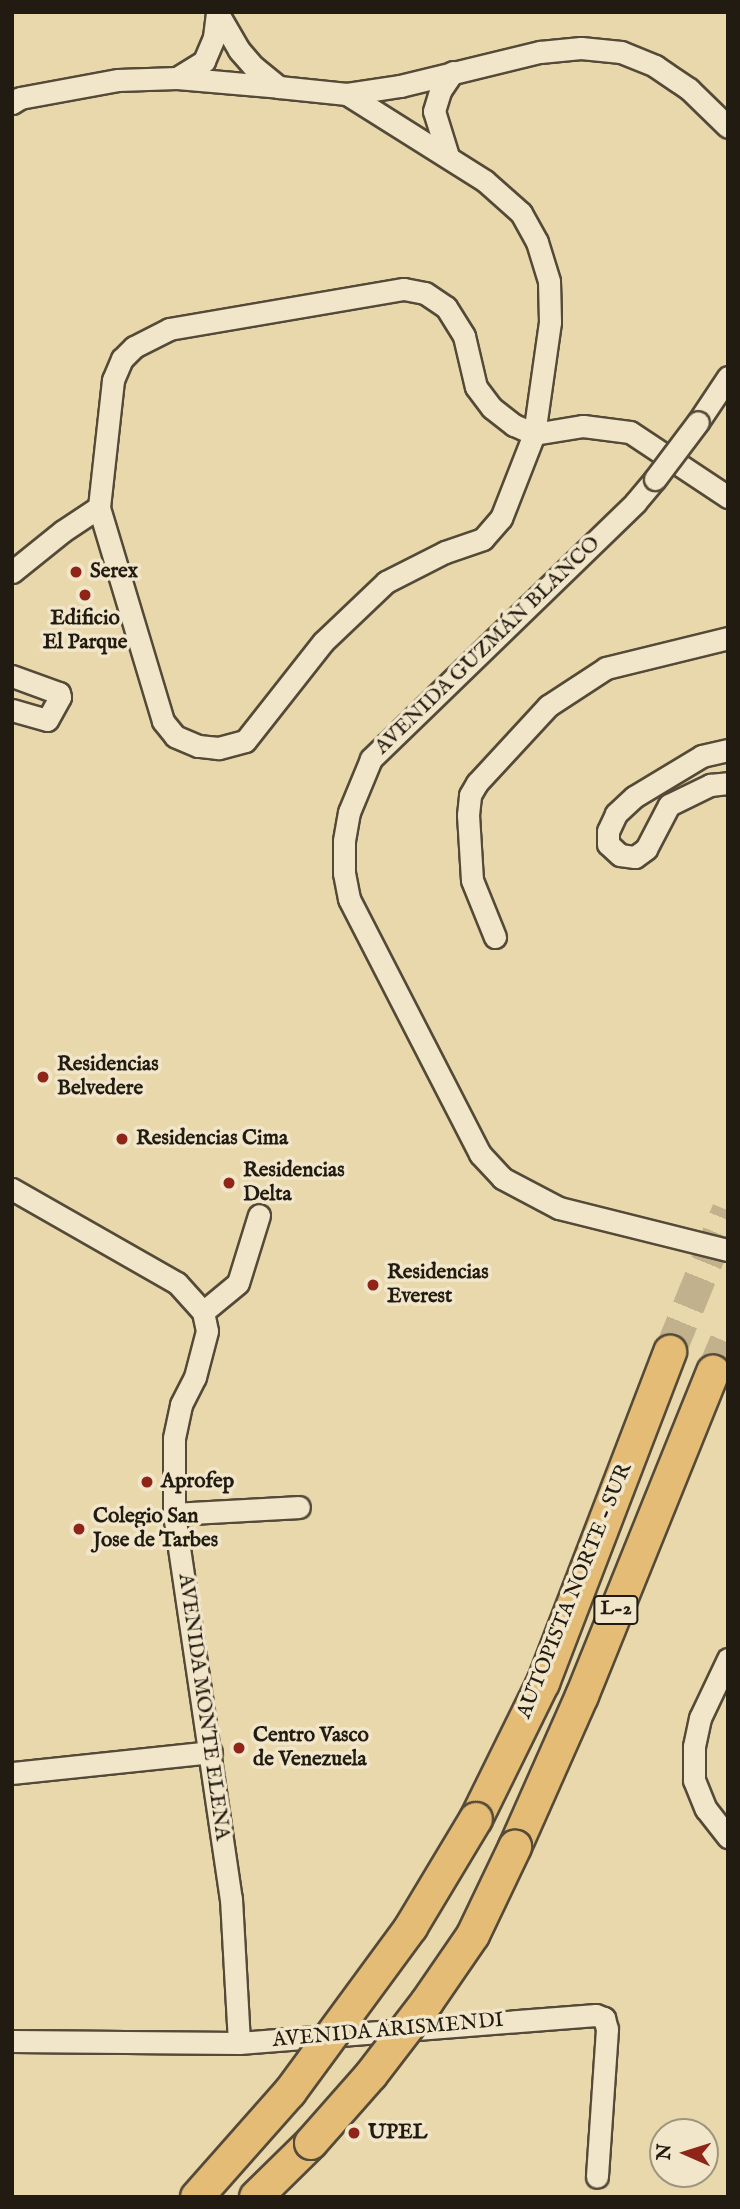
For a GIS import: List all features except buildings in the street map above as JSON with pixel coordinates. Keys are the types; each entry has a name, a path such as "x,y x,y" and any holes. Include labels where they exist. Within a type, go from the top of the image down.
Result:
{"highway":[{"name":"AUTOPISTA NORTE - SUR","path":"197,2197 306,2070 411,1927 476,1819 542,1683 670,1352"},
{"name":"L-2","path":"256,2197 311,2143 371,2075 473,1935 582,1696 713,1371"},
{"path":"273,2197 311,2143"}],"street":[{"path":"177,78 204,61 214,37 217,13"},
{"path":"217,13 239,50 254,67 279,87"},
{"path":"12,103 20,98 118,80 177,78 348,94 400,86 540,52 581,48 621,52 655,66 678,81 728,127"},
{"path":"449,156 434,111 440,91 453,72"},
{"path":"348,94 449,156 485,181 521,213 541,255 549,281 550,321 540,408 534,434 501,518 483,539 445,552 386,582 323,642 245,741 218,748 198,746 175,736 163,721 99,507 113,380 122,359 134,347 169,329 404,289 425,293 446,307 464,336 476,387 492,408 514,425 534,434 583,426 630,432 728,497"},
{"name":"AVENIDA GUZMÁN BLANCO","path":"728,377 698,422 635,503 371,759 349,812 344,841 344,873 349,899 480,1154 502,1178 559,1208 728,1250"},
{"path":"12,572 63,531 99,507"},
{"path":"495,937 472,880 468,815 470,795 477,783 548,706 606,668 728,639"},
{"path":"12,676 59,694 60,697 47,720 12,710"},
{"path":"728,750 702,755 634,797 616,814 608,831 608,844 620,855 635,857 646,849 669,805 710,785 728,783"},
{"path":"12,1189 177,1283 202,1312 238,1283 259,1215"},
{"name":"AVENIDA MONTE ELENA","path":"202,1312 208,1331 195,1377 181,1405 174,1438 174,1514 231,1899 239,2043"},
{"path":"174,1514 299,1507"},
{"path":"728,1659 700,1718 694,1746 694,1780 706,1809 728,1837"},
{"path":"12,1773 211,1752"},
{"name":"AVENIDA ARISMENDI","path":"12,2041 239,2043 596,2015 604,2018 607,2029 597,2177"}],"tunnel":[{"path":"670,1352 728,1210"},
{"path":"713,1371 728,1336"}],"place":[{"name":"Serex","path":"76,572"},
{"name":"Edificio El Parque","path":"85,595"},
{"name":"Residencias Belvedere","path":"43,1077"},
{"name":"Residencias Cima","path":"122,1139"},
{"name":"Residencias Delta","path":"229,1183"},
{"name":"Residencias Everest","path":"373,1285"},
{"name":"Aprofep","path":"147,1482"},
{"name":"Colegio San Jose de Tarbes","path":"79,1529"},
{"name":"Centro Vasco de Venezuela","path":"239,1748"},
{"name":"UPEL","path":"354,2133"}]}
